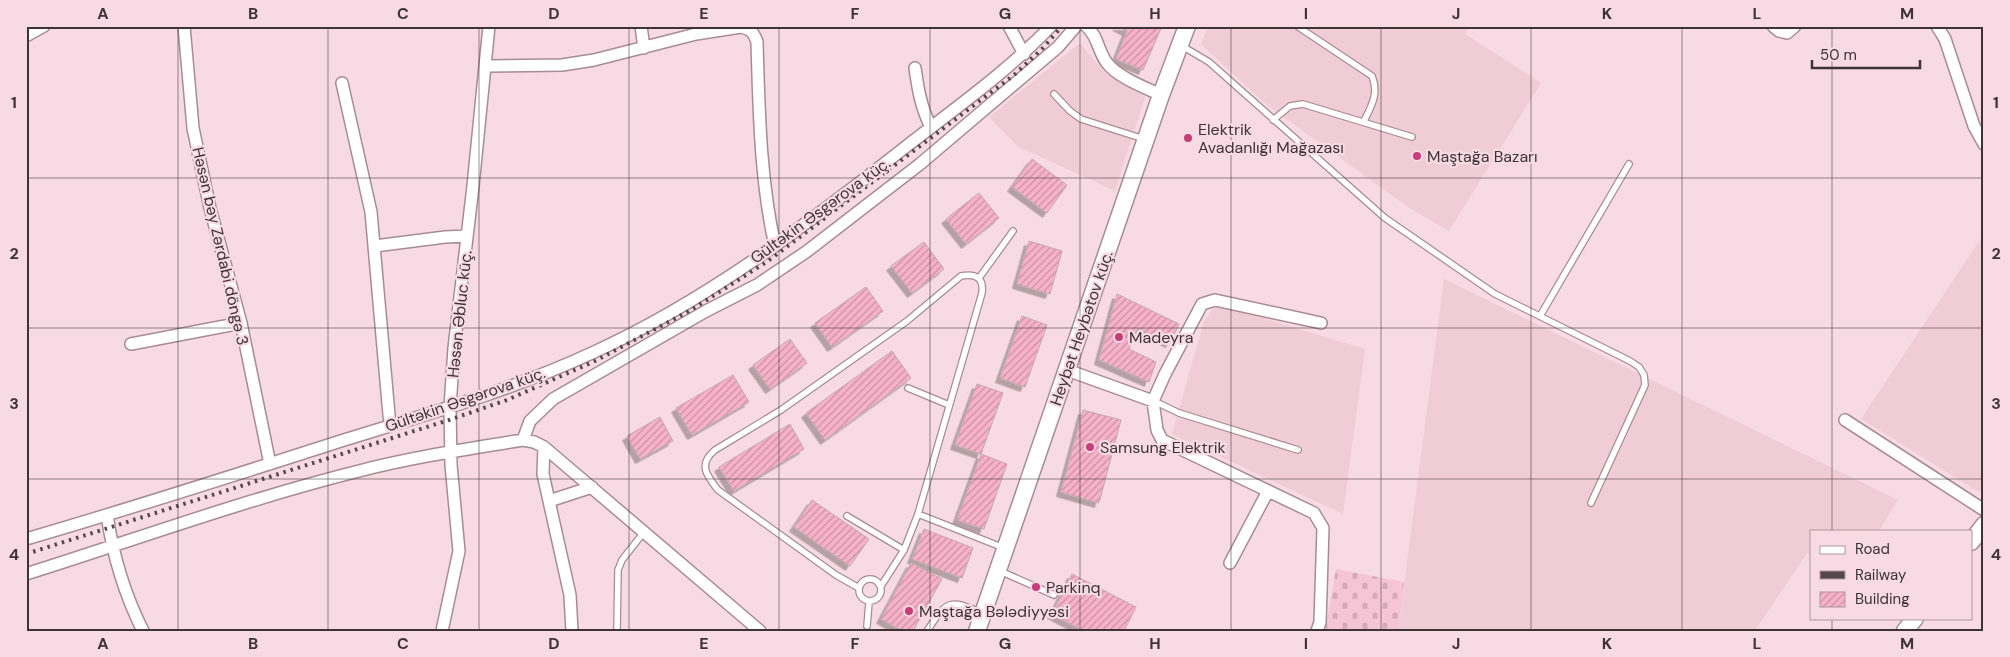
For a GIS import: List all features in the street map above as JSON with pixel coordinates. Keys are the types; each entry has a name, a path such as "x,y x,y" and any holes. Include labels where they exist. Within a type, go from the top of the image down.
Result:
{"main road":[{"name":"Heybət Heybətov küç.","path":"977,631 1161,95 1187,26"},
{"path":"1972,541 1984,525"},
{"path":"1905,631 1913,620"}],"street":[{"path":"26,36 44,26"},
{"name":"Həsən bəy Zərdabi döngə 3","path":"184,26 193,128 210,208 241,323 270,464"},
{"name":"Həsən Əbluc küç.","path":"442,631 459,552 451,452 450,407 454,348 468,236 489,26"},
{"path":"641,26 644,48"},
{"path":"1009,26 1024,54"},
{"name":"Gültəkin Əsgərova küç.","path":"26,539 492,394 593,353 670,312 775,246 968,100 1024,54 1051,26"},
{"path":"523,440 530,421 554,399 706,310 757,285 806,252 920,164 1058,47 1076,26"},
{"path":"1086,26 1096,39 1108,66 1161,95"},
{"path":"1773,26 1779,31 1786,33 1793,30 1795,26"},
{"path":"485,66 562,65 594,60 696,34 741,27 748,29 754,34 757,42 760,119 768,214 775,246"},
{"path":"1939,27 1974,126 1984,144"},
{"path":"914,68 923,112 931,127"},
{"path":"342,84 364,176 375,246 390,426"},
{"path":"375,246 444,237 468,236"},
{"path":"1317,631 1320,622 1323,528 1314,513 1162,440 1156,430 1153,401 1164,374 1202,304 1215,300 1321,323"},
{"path":"131,344 241,323"},
{"path":"1067,370 1153,401"},
{"path":"1845,420 1984,510"},
{"path":"26,574 196,519 360,470 523,440 534,442 544,447 760,631"},
{"path":"544,447 543,474 570,595 572,631"},
{"path":"549,501 592,487"},
{"path":"1230,563 1268,491"},
{"path":"107,515 120,579 143,631"}],"lane":[{"path":"1298,26 1372,76 1375,86 1374,100 1364,121"},
{"path":"1180,45 1208,62 1385,218 1495,294 1639,367 1644,375 1645,384 1592,503"},
{"path":"1054,94 1070,111 1081,118 1146,140"},
{"path":"1273,120 1290,106 1303,104 1412,137"},
{"path":"1540,316 1629,164"},
{"path":"979,278 1013,231"},
{"path":"968,275 979,278 983,284 982,293 918,514 904,550 881,586 882,590 878,599 869,602 861,597 859,588 836,575 718,490 707,474 705,463 708,456 716,450 780,410 908,321 961,276 968,275"},
{"path":"908,388 949,405"},
{"path":"1153,401 1179,413 1298,450"},
{"path":"918,514 1006,549"},
{"path":"847,516 904,550"},
{"path":"617,631 618,570 622,560 644,532"},
{"path":"998,570 1054,595"},
{"path":"859,588 865,581 870,579 878,582 881,586"},
{"path":"867,626 869,602"},
{"path":"927,631 940,610 948,604 960,603 984,614"}],"shaded area":[{"name":"Maştağa Bazarı","path":"1209,26 1469,26 1465,34 1541,83 1449,231 1408,207 1267,105 1201,44"},
{"path":"1080,43 1105,73 1145,97 1115,191 1017,146 989,117"},
{"path":"1984,234 1984,485 1979,492 1861,419"},
{"path":"1444,279 1898,500 1880,530 1810,530 1810,554 1807,553 1756,629 1758,631 1398,631"},
{"path":"1226,307 1365,349 1343,514 1172,434 1204,321 1214,308"}],"green space":[{"path":"1336,569 1404,582 1398,631 1325,631"}],"building":[{"path":"1117,26 1162,26 1143,70 1116,59 1127,31"},
{"path":"1032,159 1067,185 1047,213 1012,187"},
{"path":"979,193 999,218 966,244 946,219"},
{"path":"1029,241 1062,251 1050,294 1017,284"},
{"path":"924,242 944,269 912,293 891,266"},
{"path":"866,287 883,311 832,347 815,323"},
{"path":"1117,294 1179,324 1170,343 1138,328 1129,349 1156,362 1149,382 1099,360"},
{"path":"1022,316 1047,325 1025,387 1000,378"},
{"path":"790,339 807,363 770,389 753,365"},
{"path":"892,351 911,378 825,440 806,413"},
{"path":"733,375 749,402 692,435 676,408"},
{"path":"977,384 1003,393 981,454 955,445"},
{"path":"1083,410 1121,420 1099,503 1061,492"},
{"path":"660,417 673,441 640,459 627,436"},
{"path":"790,424 804,449 734,491 719,467"},
{"path":"981,454 1007,464 984,529 957,520"},
{"path":"812,500 869,539 850,566 794,527"},
{"path":"924,529 973,548 962,578 912,559"},
{"path":"911,563 942,579 913,631 903,631 881,619"},
{"path":"1072,574 1136,607 1124,631 1084,631 1052,614"}],"railway":[{"path":"26,554 449,420 507,400 595,361 691,310 768,261 1014,75 1043,48 1062,26"}],"place":[{"name":"Elektrik Avadanlığı Mağazası","path":"1188,138"},
{"name":"Maştağa Bazarı","path":"1417,156"},
{"name":"Madeyra","path":"1119,337"},
{"name":"Samsung Elektrik","path":"1090,447"},
{"name":"Parkinq","path":"1036,587"},
{"name":"Maştağa Bələdiyyəsi","path":"909,611"}]}
